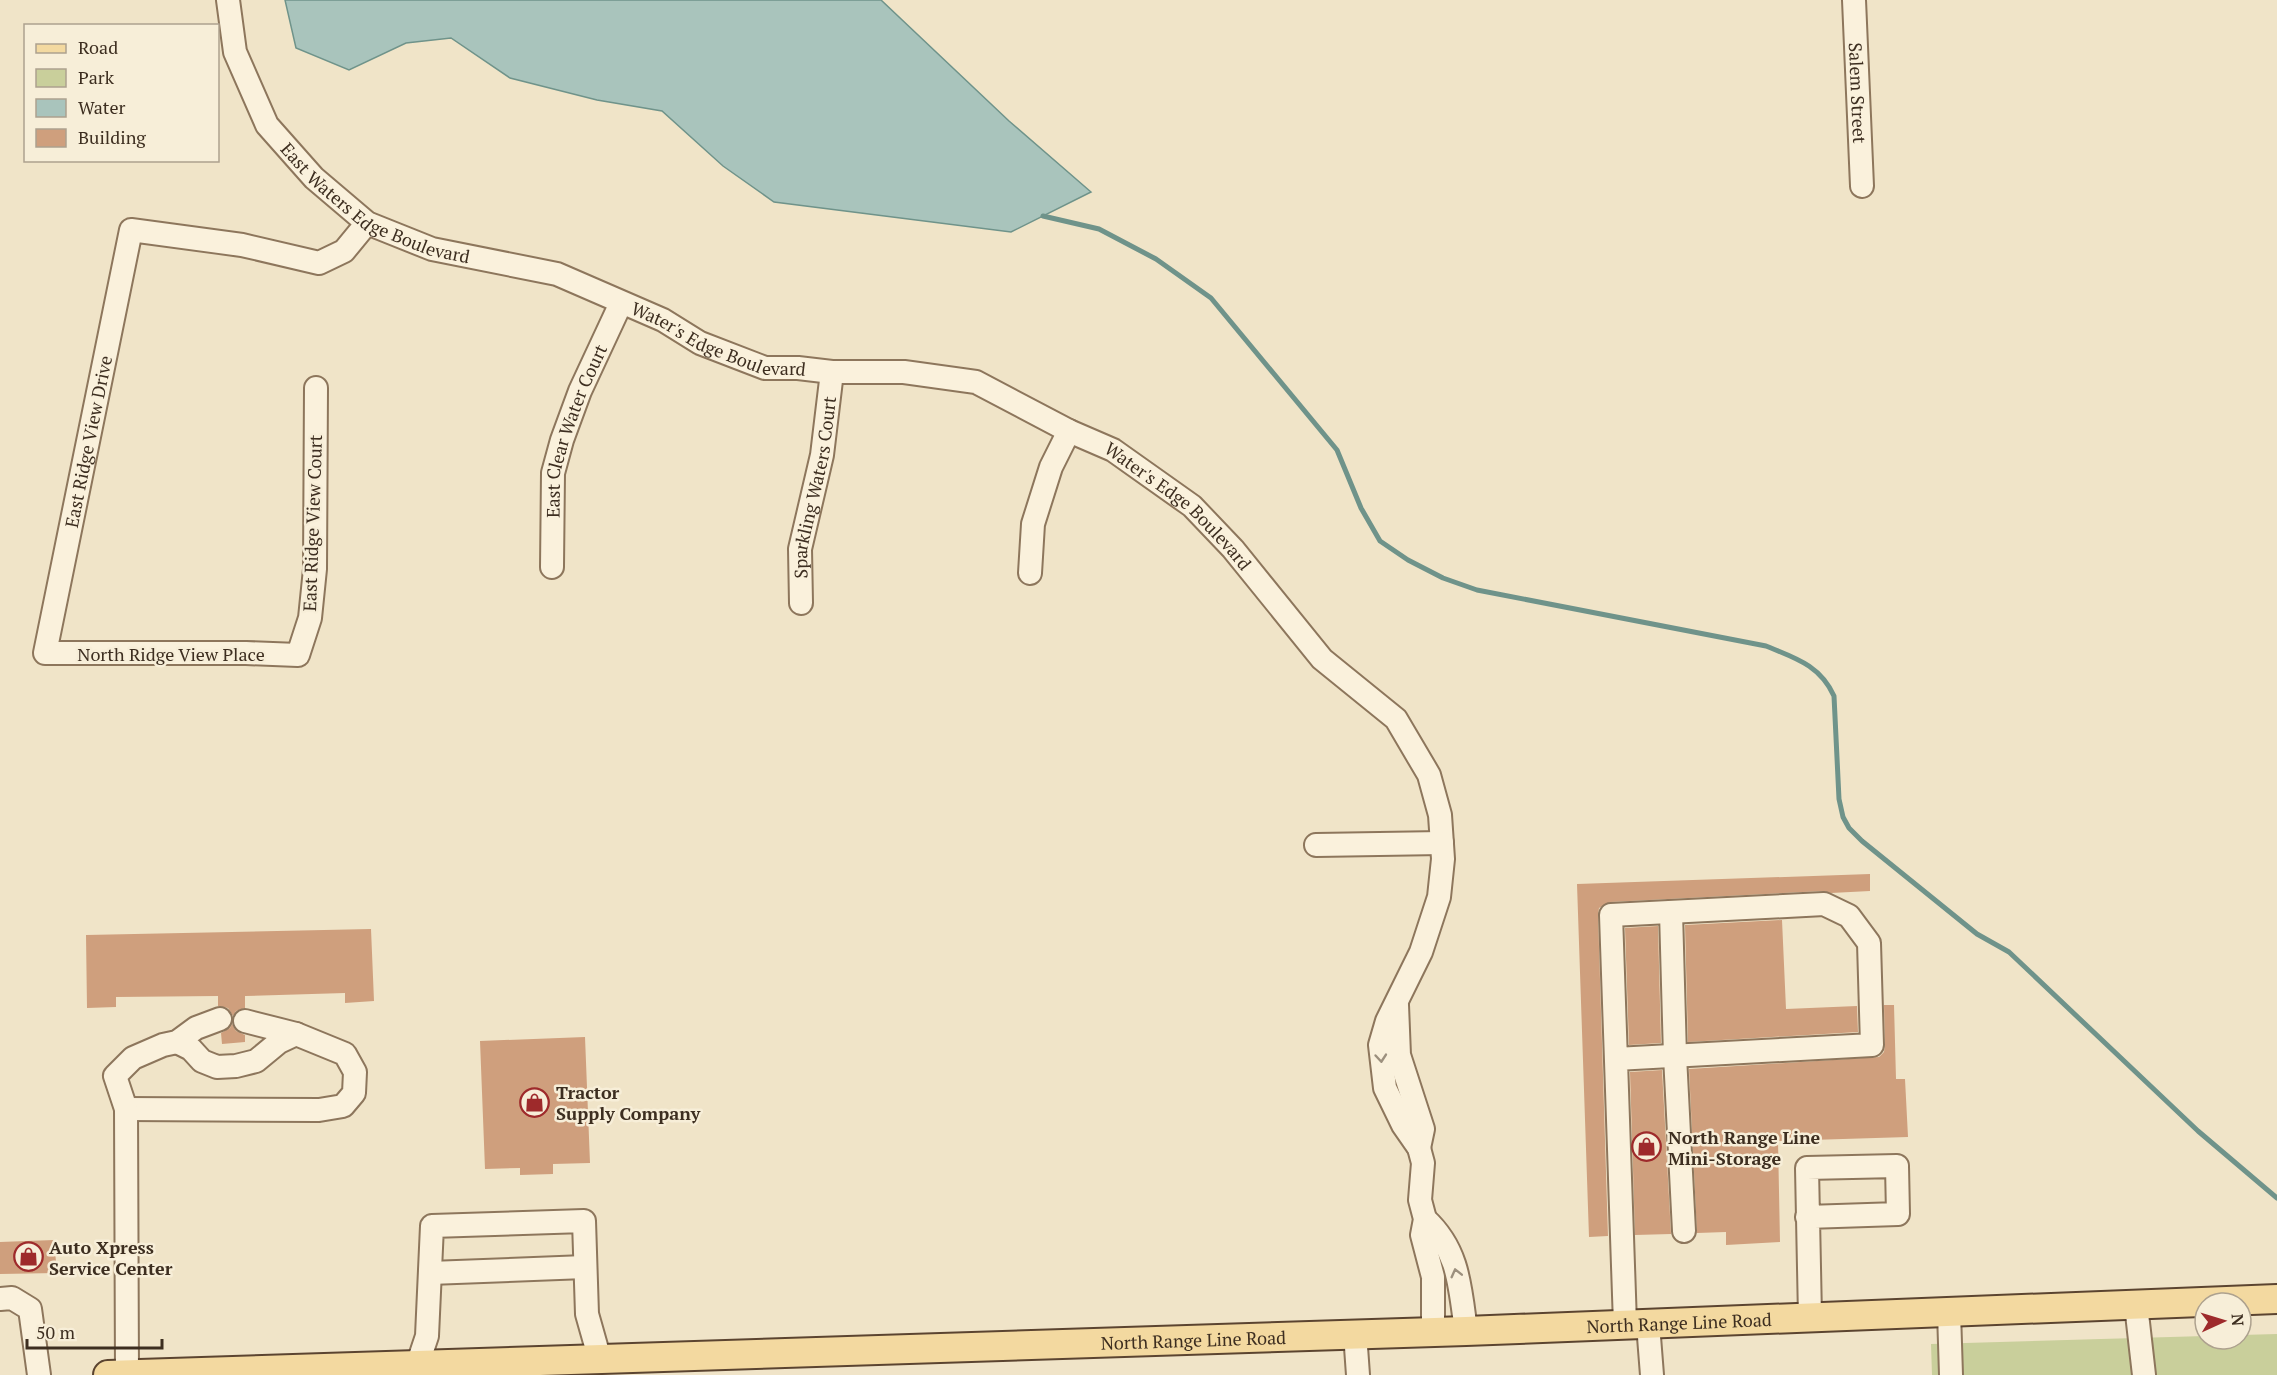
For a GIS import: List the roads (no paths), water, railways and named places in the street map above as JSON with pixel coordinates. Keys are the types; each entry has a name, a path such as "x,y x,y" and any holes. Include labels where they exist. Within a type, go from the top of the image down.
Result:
{"main road":[{"name":"North Range Line Road","path":"108,1375 417,1366 582,1365 1355,1333 1466,1331 2277,1299"}],"street":[{"name":"East Waters Edge Boulevard","path":"228,0 235,52 267,124 314,178 367,224 432,249 557,274 621,303"},
{"name":"Salem Street","path":"1854,0 1862,186"},
{"name":"East Ridge View Drive","path":"45,653 131,230 242,245 320,263 344,251 367,224"},
{"name":"Water's Edge Boulevard","path":"621,303 663,320 700,343 765,368 798,368 832,372 904,372 975,382 1069,431 1113,450 1192,506 1233,549 1322,659 1396,719 1429,775 1440,815 1442,843 1443,860 1439,897 1420,952 1387,1021 1380,1045 1385,1088 1403,1125 1419,1148 1423,1163 1420,1200 1425,1219 1422,1235 1433,1277 1433,1332"},
{"name":"East Clear Water Court","path":"552,567 553,473 580,391 621,303"},
{"name":"Sparkling Waters Court","path":"801,603 800,549 822,455 832,372"},
{"name":"East Ridge View Court","path":"298,655 310,618 315,569 316,388"},
{"path":"1030,573 1034,524 1051,467 1069,431"},
{"name":"North Ridge View Place","path":"45,653 298,655"},
{"path":"1317,845 1442,843"},
{"path":"1616,1059 1872,1045 1869,943 1849,916 1824,904 1611,915 1616,1059 1636,1324 1652,1375"},
{"path":"1671,912 1675,1056 1684,1231"},
{"path":"127,1374 126,1109 116,1076 133,1058 163,1045 177,1042 196,1028 220,1019"},
{"path":"126,1109 319,1110 343,1106 354,1093 355,1072 345,1054 296,1034 245,1021"},
{"path":"177,1042 190,1049 202,1061 217,1067 236,1066 256,1061 279,1042 296,1034"},
{"path":"1807,1217 1810,1317"},
{"path":"1425,1219 1439,1232 1449,1249 1457,1271 1466,1331"},
{"path":"417,1366 427,1336 432,1226 584,1221 587,1314 582,1365"},
{"path":"430,1273 585,1267"},
{"path":"0,1299 12,1298 30,1309 39,1375"},
{"path":"2136,1305 2144,1375"},
{"path":"1949,1312 1951,1375"},
{"path":"1355,1333 1358,1375"}],"water":[{"path":"285,0 881,0 1009,121 1091,192 1011,232 774,202 723,166 662,111 597,100 510,78 451,38 406,43 349,70 296,48"}],"waterway":[{"path":"1043,216 1099,229 1156,259 1211,298 1337,450 1361,508 1380,541 1408,560 1443,578 1477,590 1766,646 1797,659 1814,670 1822,677 1834,696 1839,799 1843,817 1849,828 1977,934 2009,952 2198,1131 2277,1198"}],"place":[{"name":"Tractor Supply Company","path":"535,1102"},
{"name":"North Range Line Mini-Storage","path":"1647,1147"},
{"name":"Auto Xpress Service Center","path":"28,1257"}]}
